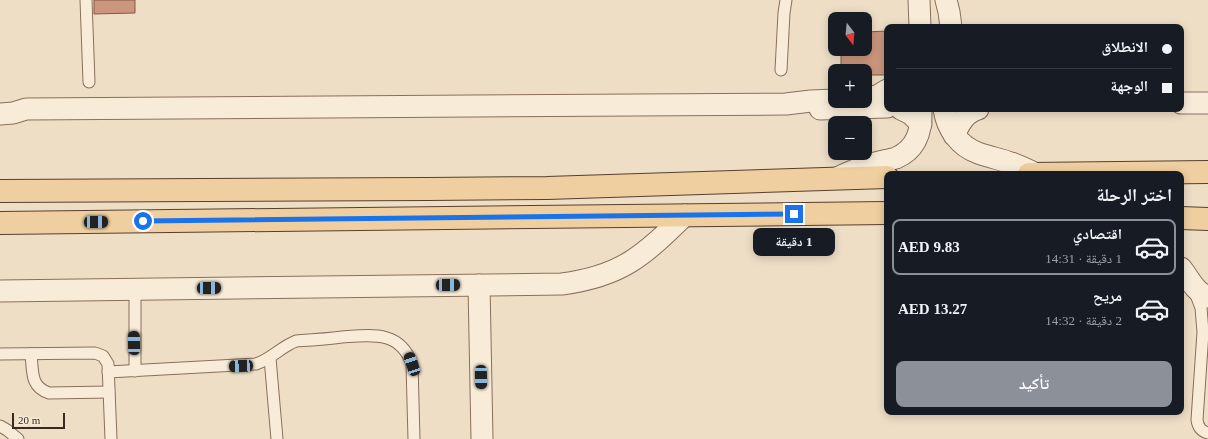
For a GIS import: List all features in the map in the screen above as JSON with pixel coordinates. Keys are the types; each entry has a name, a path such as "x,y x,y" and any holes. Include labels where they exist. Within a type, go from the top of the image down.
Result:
{"main road":[{"path":"1184,172 1208,172"},
{"path":"0,191 494,188 884,177"},
{"path":"0,222 884,213"},
{"path":"1184,218 1208,219"}],"street":[{"path":"912,0 912,24"},
{"path":"919,0 920,24"},
{"path":"944,24 945,0"},
{"path":"945,0 951,24"},
{"path":"872,97 884,92"},
{"path":"0,105 26,109 786,104 828,100"},
{"path":"786,104 814,108 884,107"},
{"path":"1184,104 1208,104"},
{"path":"0,114 13,113 26,109"},
{"path":"837,178 862,167 889,160 903,154 913,144 920,131 921,116 907,112"},
{"path":"945,112 947,122 954,135 962,144 977,153 1010,162 1030,171"},
{"path":"954,135 963,119 972,112"},
{"path":"0,291 562,284 600,276 619,269 652,247 685,215"},
{"path":"1184,272 1200,291"},
{"path":"479,285 482,439"}],"lane":[{"path":"86,0 89,82"},
{"path":"781,70 786,0"},
{"path":"135,289 135,371"},
{"path":"1200,291 1205,332 1204,387 1197,424 1201,430 1208,433"},
{"path":"108,372 248,366 270,358 288,344 300,341 368,335 381,336 390,338 397,342 409,355 412,364 414,439"},
{"path":"0,354 99,354 106,359 111,439"},
{"path":"31,354 35,383 38,388 44,391 49,393 109,392"},
{"path":"270,358 277,439"},
{"path":"0,426 18,439"}],"building":[{"path":"94,0 135,0 135,13 94,14"},
{"path":"884,31 884,75 872,75 872,64 841,64 841,56 872,56 872,32"}],"route":[{"path":"143,221 794,214"}]}
